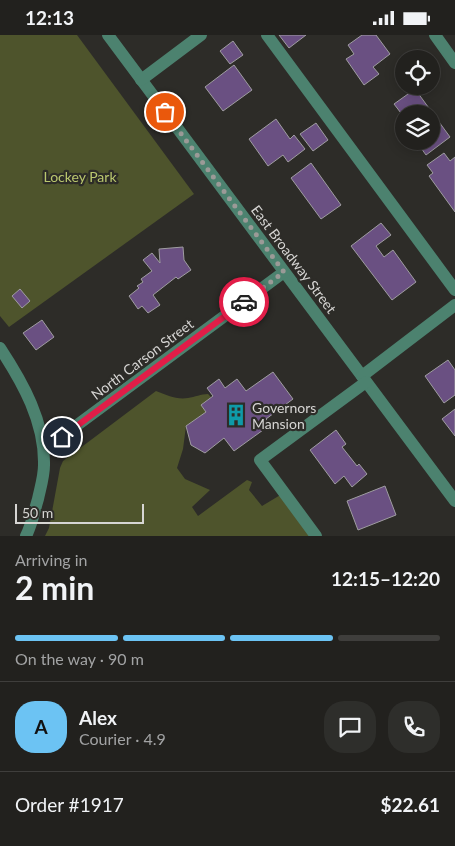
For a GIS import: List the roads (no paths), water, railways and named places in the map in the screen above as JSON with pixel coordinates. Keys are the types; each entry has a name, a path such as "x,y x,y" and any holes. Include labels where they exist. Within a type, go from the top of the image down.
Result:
{"street":[{"name":"East Broadway Street","path":"108,35 455,501"},
{"path":"141,80 201,35"},
{"path":"267,35 455,290"},
{"path":"434,35 455,63"},
{"name":"North Carson Street","path":"43,443 62,437 284,272"},
{"path":"316,536 260,460 455,305"},
{"path":"0,348 18,375 29,399 36,415 43,443 44,467 41,487 26,536"}],"place":[{"name":"Governors Mansion","path":"236,415"}],"park label":[{"name":"Lockey Park","path":"80,176"}]}
